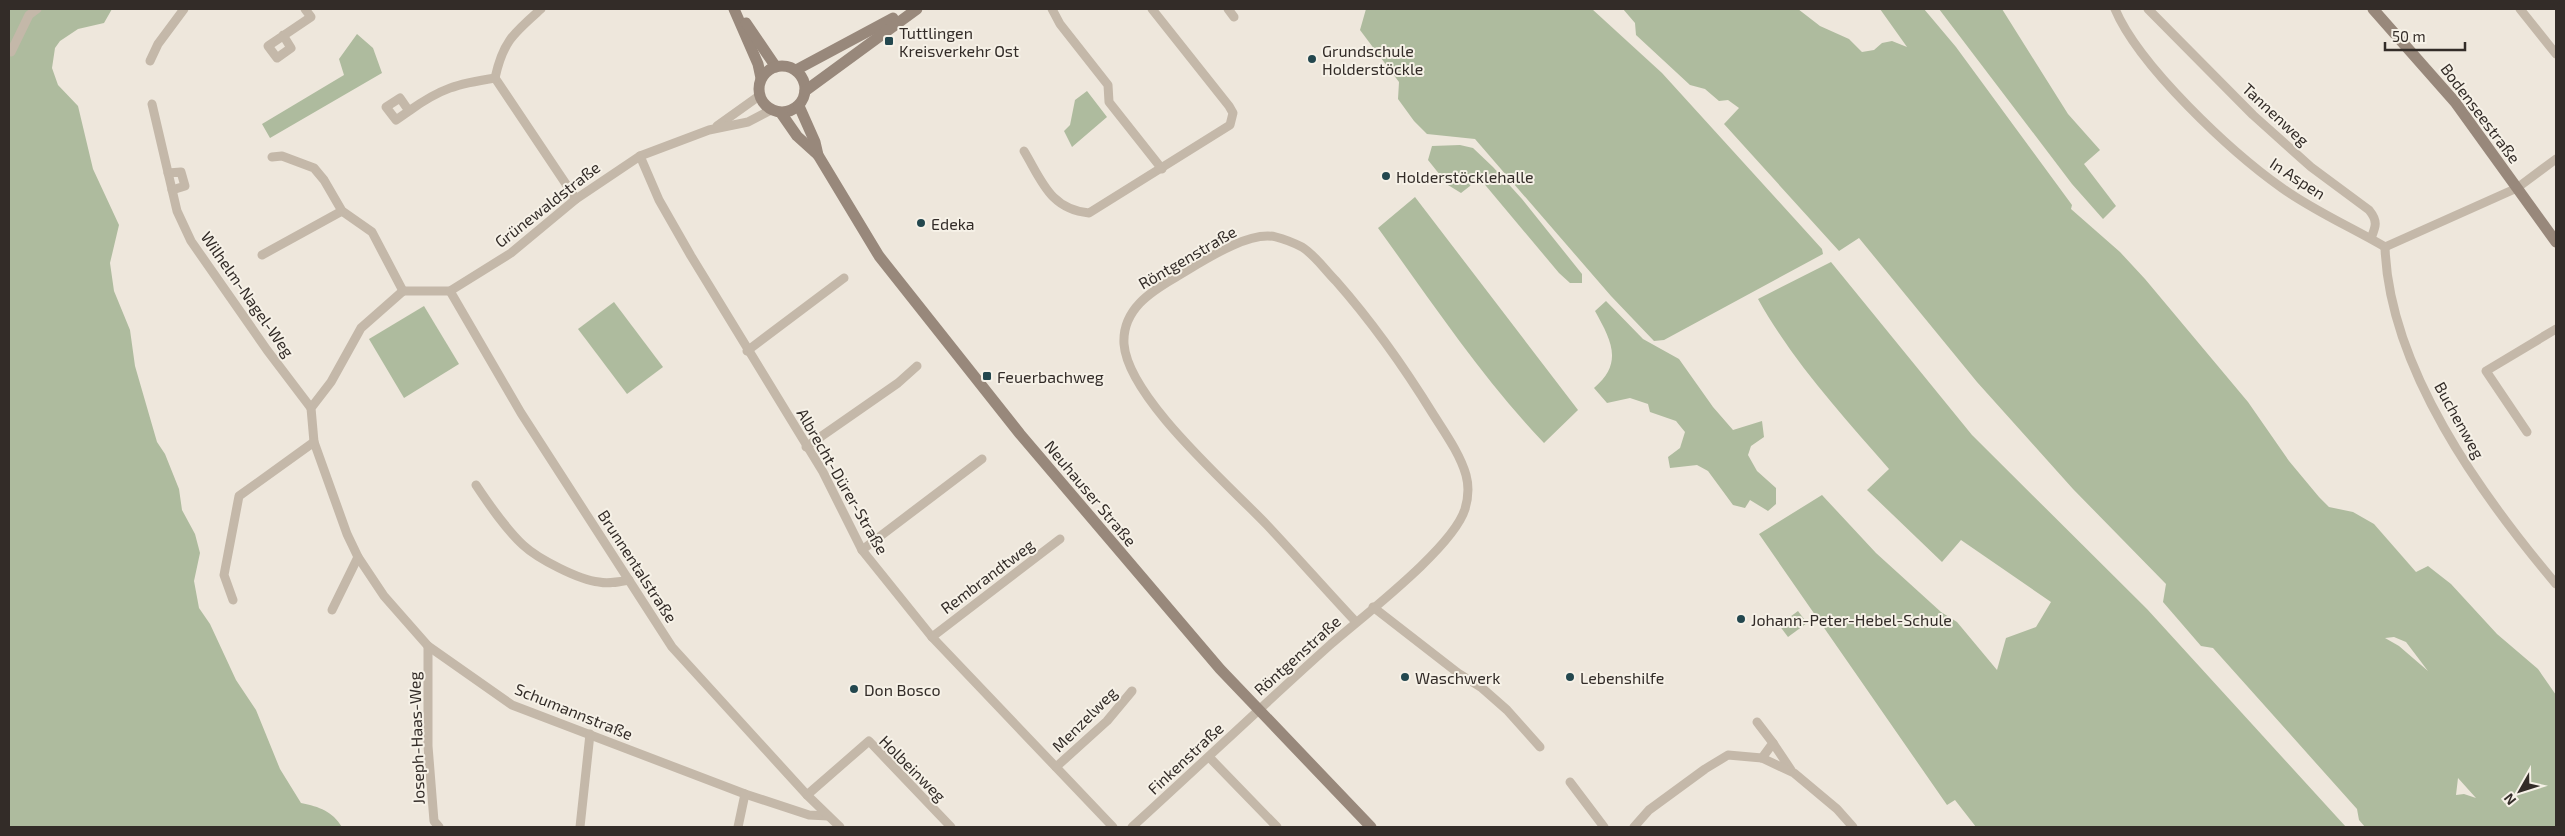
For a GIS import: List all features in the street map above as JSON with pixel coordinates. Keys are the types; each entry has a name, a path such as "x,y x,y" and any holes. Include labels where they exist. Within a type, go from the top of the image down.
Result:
{"street":[{"path":"11,52 29,14 37,9"},
{"path":"150,61 158,44 184,9"},
{"path":"283,35 311,17 305,9"},
{"path":"542,9 513,35 500,55 495,78 576,199"},
{"path":"735,9 776,66"},
{"path":"735,9 758,64 761,78 759,96 776,112 794,110 799,106 805,91 804,83 796,70 786,66 776,66 761,78"},
{"path":"796,70 912,9"},
{"path":"805,91 916,9"},
{"path":"1052,9 1060,24 1108,85 1109,102 1162,169"},
{"path":"1024,151 1052,198 1073,212 1089,213 1226,129 1232,120 1233,113 1152,9"},
{"path":"1228,9 1234,17"},
{"name":"In Aspen","path":"2115,9 2121,24 2141,53 2196,113 2246,160 2283,189 2385,247"},
{"name":"Tannenweg","path":"2148,9 2253,115 2311,167 2369,210 2376,218 2377,225 2371,238"},
{"name":"Bodenseestraße","path":"2373,9 2455,102 2556,242"},
{"path":"2520,9 2556,54"},
{"path":"409,111 429,96 454,84 495,78"},
{"name":"Grünewaldstraße","path":"709,130 759,96"},
{"name":"Wilhelm-Nagel-Weg","path":"152,104 177,211 191,240 267,350 311,408"},
{"name":"Neuhauser Straße","path":"799,106 815,142 818,155"},
{"name":"Grünewaldstraße","path":"450,291 511,253 576,199 640,156 709,130 748,122 776,112"},
{"name":"Neuhauser Straße","path":"776,112 797,136 818,155 879,256 1083,510 1220,670 1371,827"},
{"path":"272,156 282,156 314,168 324,180 342,211 372,232 403,291"},
{"name":"Albrecht-Dürer-Straße","path":"640,156 659,200 747,351 822,472 862,550 932,637 1113,827"},
{"path":"2385,247 2517,188 2556,159"},
{"path":"168,173 181,172 185,186 172,190"},
{"path":"262,255 342,211"},
{"name":"Röntgenstraße","path":"1258,710 1426,560 1460,522 1467,500 1466,474 1448,438 1401,363 1360,308 1315,258 1303,248 1275,236 1250,238 1200,263 1148,293 1141,300 1131,316 1126,331 1124,343 1129,365 1136,379 1168,422 1356,622"},
{"name":"Buchenweg","path":"2385,247 2386,269 2396,319 2416,369 2446,432 2493,504 2556,584"},
{"path":"747,351 844,278"},
{"path":"311,408 331,382 361,328 403,291 450,291"},
{"name":"Brunnentalstraße","path":"450,291 521,413 672,647 807,795 840,827"},
{"path":"2527,432 2486,371 2556,329"},
{"path":"806,447 898,383 917,366"},
{"name":"Schumannstraße","path":"311,408 314,442 347,534 358,557 384,596 428,646 512,705 745,794 809,815 828,816"},
{"path":"233,600 224,575 239,496 314,442"},
{"path":"862,550 982,459"},
{"path":"476,485 512,534 525,547 540,557 596,582 610,583 629,580"},
{"name":"Rembrandtweg","path":"932,637 1060,540"},
{"path":"332,610 358,557"},
{"path":"1373,607 1458,673 1482,688 1507,710 1540,747"},
{"name":"Joseph-Haas-Weg","path":"428,646 428,746 434,821 439,827"},
{"name":"Menzelweg","path":"1056,767 1107,721 1132,691"},
{"name":"Finkenstraße","path":"1132,827 1258,710"},
{"path":"1757,722 1794,773"},
{"path":"580,827 590,734"},
{"name":"Holbeinweg","path":"807,795 869,742 951,827"},
{"path":"1762,758 1773,743"},
{"path":"1634,827 1649,810 1705,769 1728,755 1762,758 1794,773 1837,809 1853,827"},
{"path":"1209,756 1277,827"},
{"path":"1570,782 1604,827"},
{"path":"738,827 745,794"}],"green space":[{"path":"9,9 112,9 104,23 78,29 60,41 55,48 52,68 58,85 78,106 93,169 119,225 110,263 114,291 130,330 135,366 157,442 165,454 179,489 182,510 195,534 200,553 194,581 199,608 210,624 236,680 256,710 280,769 301,803 330,813 342,827 9,827"},
{"path":"1366,9 1592,9 1662,73 1822,249 1823,254 1664,340 1654,341 1611,296 1475,139 1427,134 1414,121 1398,99 1399,82 1360,30"},
{"path":"1623,9 1798,9 1820,26 1849,39 1862,52 1874,50 1882,43 1892,41 1907,47 1880,9 1924,9 1956,47 2072,205 2071,209 2120,252 2145,279 2248,402 2289,461 2319,497 2329,507 2353,512 2374,524 2416,572 2428,566 2451,584 2497,634 2538,669 2556,695 2556,827 2365,827 2359,820 2357,809 2213,648 2201,646 2163,602 2166,584 2073,489 1977,382 1859,238 1839,251 1724,124 1739,108 1728,100 1719,101 1705,89 1690,85 1636,35 1635,23","holes":["2394,637 2406,642 2428,671 2399,646 2385,638","2458,778 2476,798 2464,794 2456,795"]},
{"path":"1939,9 2002,9 2068,114 2100,150 2084,164 2116,206 2103,219 2072,184"},
{"path":"357,34 373,48 382,73 270,138 262,124 344,75 339,59"},
{"path":"1087,91 1107,117 1072,147 1064,131 1070,125 1075,100"},
{"path":"1460,145 1473,148 1522,199 1582,274 1582,283 1570,283 1559,273 1476,174 1470,186 1461,193 1448,185 1428,160 1432,146"},
{"path":"1415,197 1578,410 1544,443 1478,366 1378,228"},
{"path":"1831,262 1972,435 2147,609 2346,827 1976,827 1955,800 1947,805 1759,534 1822,495 1876,553 1941,612 1957,622 1997,670 2006,638 2036,627 2051,602 1961,540 1942,562 1867,490 1889,469 1802,366 1758,299"},
{"path":"1606,301 1643,339 1679,359 1713,407 1733,430 1762,421 1764,437 1751,446 1748,455 1757,471 1776,488 1776,504 1768,511 1750,500 1745,508 1733,505 1708,471 1697,465 1670,468 1668,457 1680,448 1685,432 1676,421 1650,412 1648,404 1630,398 1607,403 1594,388 1603,379 1612,360 1610,342 1595,311"},
{"path":"614,302 663,367 627,394 578,329"},
{"path":"424,306 459,364 404,398 369,339"},
{"path":"1798,611 1807,623 1788,637 1779,625"}],"place":[{"name":"Tuttlingen Kreisverkehr Ost","path":"889,41"},
{"name":"Grundschule Holderstöckle","path":"1312,59"},
{"name":"Holderstöcklehalle","path":"1386,176"},
{"name":"Edeka","path":"921,223"},
{"name":"Feuerbachweg","path":"987,376"},
{"name":"Johann-Peter-Hebel-Schule","path":"1741,619"},
{"name":"Waschwerk","path":"1405,677"},
{"name":"Lebenshilfe","path":"1570,677"},
{"name":"Don Bosco","path":"854,689"}]}
